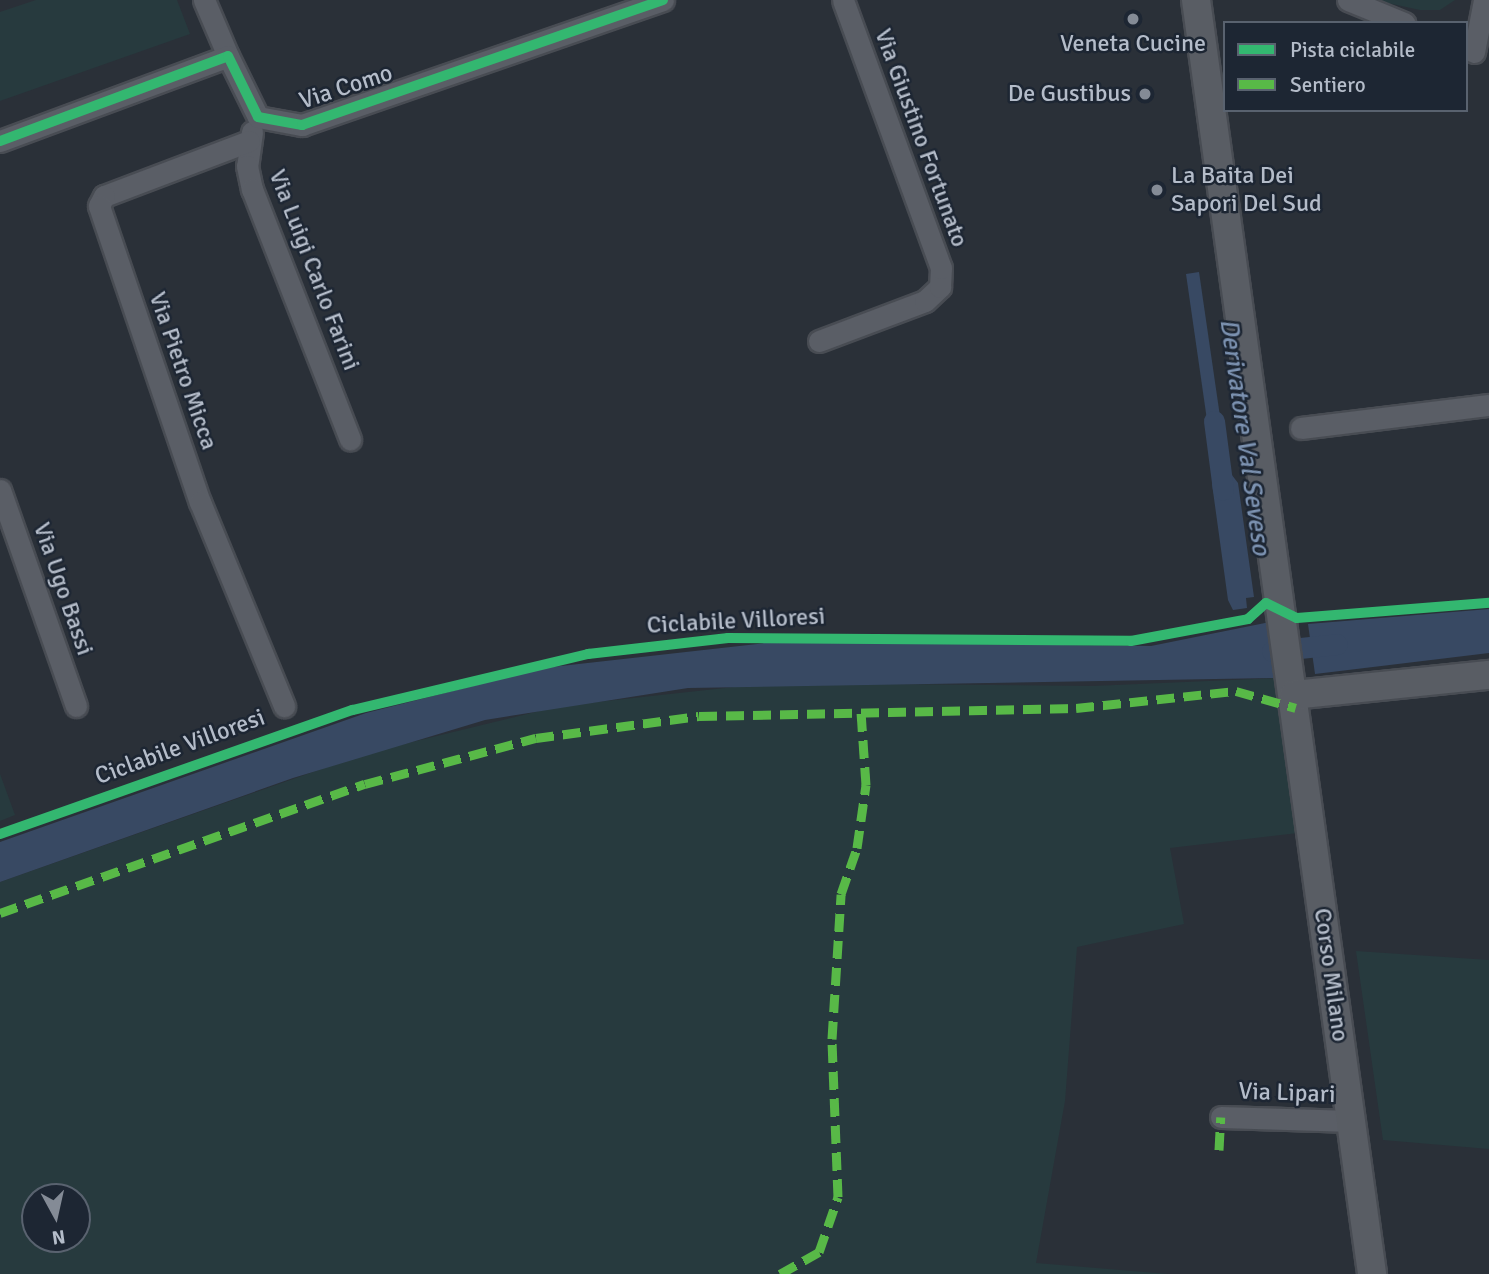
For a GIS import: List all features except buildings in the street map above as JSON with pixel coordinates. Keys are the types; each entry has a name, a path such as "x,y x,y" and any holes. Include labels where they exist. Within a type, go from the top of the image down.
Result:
{"main road":[{"name":"Corso Milano","path":"1196,0 1293,686 1372,1274"},
{"path":"1293,686 1489,675"}],"street":[{"path":"204,0 258,117"},
{"name":"Via Como","path":"258,117 283,126 311,122 663,0"},
{"name":"Via Giustino Fortunato","path":"819,341 925,301 940,287 941,268 843,0"},
{"path":"1348,0 1399,21"},
{"path":"1477,54 1484,0"},
{"path":"0,141 228,56"},
{"name":"Via Luigi Carlo Farini","path":"258,117 249,141 253,189 350,439"},
{"name":"Via Pietro Micca","path":"249,141 104,196 99,206 200,502 284,706"},
{"path":"1301,428 1489,405"},
{"name":"Via Ugo Bassi","path":"0,490 76,706"},
{"name":"Via Lipari","path":"1221,1117 1352,1121"}],"green space":[{"path":"36,0 177,0 190,34 0,101 0,12"},
{"path":"1374,0 1455,0 1440,10 1420,10"},
{"path":"1277,678 1298,833 1170,848 1184,924 1077,947 1065,1101 1036,1263 1168,1274 0,1274 0,882 367,753 560,706 772,683 1093,686"},
{"path":"0,774 15,815 0,821"},
{"path":"1356,951 1489,960 1489,1149 1383,1140"}],"water":[{"path":"1199,272 1224,444 1218,448 1208,427 1186,274"},
{"path":"1222,462 1238,483 1254,597 1246,598 1247,608 1233,610 1228,600 1212,484"},
{"path":"1489,609 1489,653 1315,674 1308,624"},
{"path":"1270,622 1277,678 688,688 485,720 293,778 0,882 0,842 366,713 543,668 774,642 1151,646"}],"waterway":[{"name":"Derivatore Val Seveso","path":"1214,421 1223,489"},
{"path":"1272,651 1337,644"}],"marked path":[{"path":"0,913 365,784 536,738 699,716 1076,708 1236,691 1296,708"},
{"path":"780,1274 819,1252 838,1197 832,1039 841,894 857,848 866,785 861,711"},
{"path":"1219,1150 1221,1117"}],"cycle path":[{"path":"0,141 228,56 258,117 302,125 663,0"},
{"name":"Ciclabile Villoresi","path":"0,834 353,710 588,654 728,638 1131,641 1248,619 1266,603 1297,618 1489,603"}],"place":[{"name":"Veneta Cucine","path":"1133,19"},
{"name":"De Gustibus","path":"1145,94"},
{"name":"La Baita Dei Sapori Del Sud","path":"1157,190"}]}
